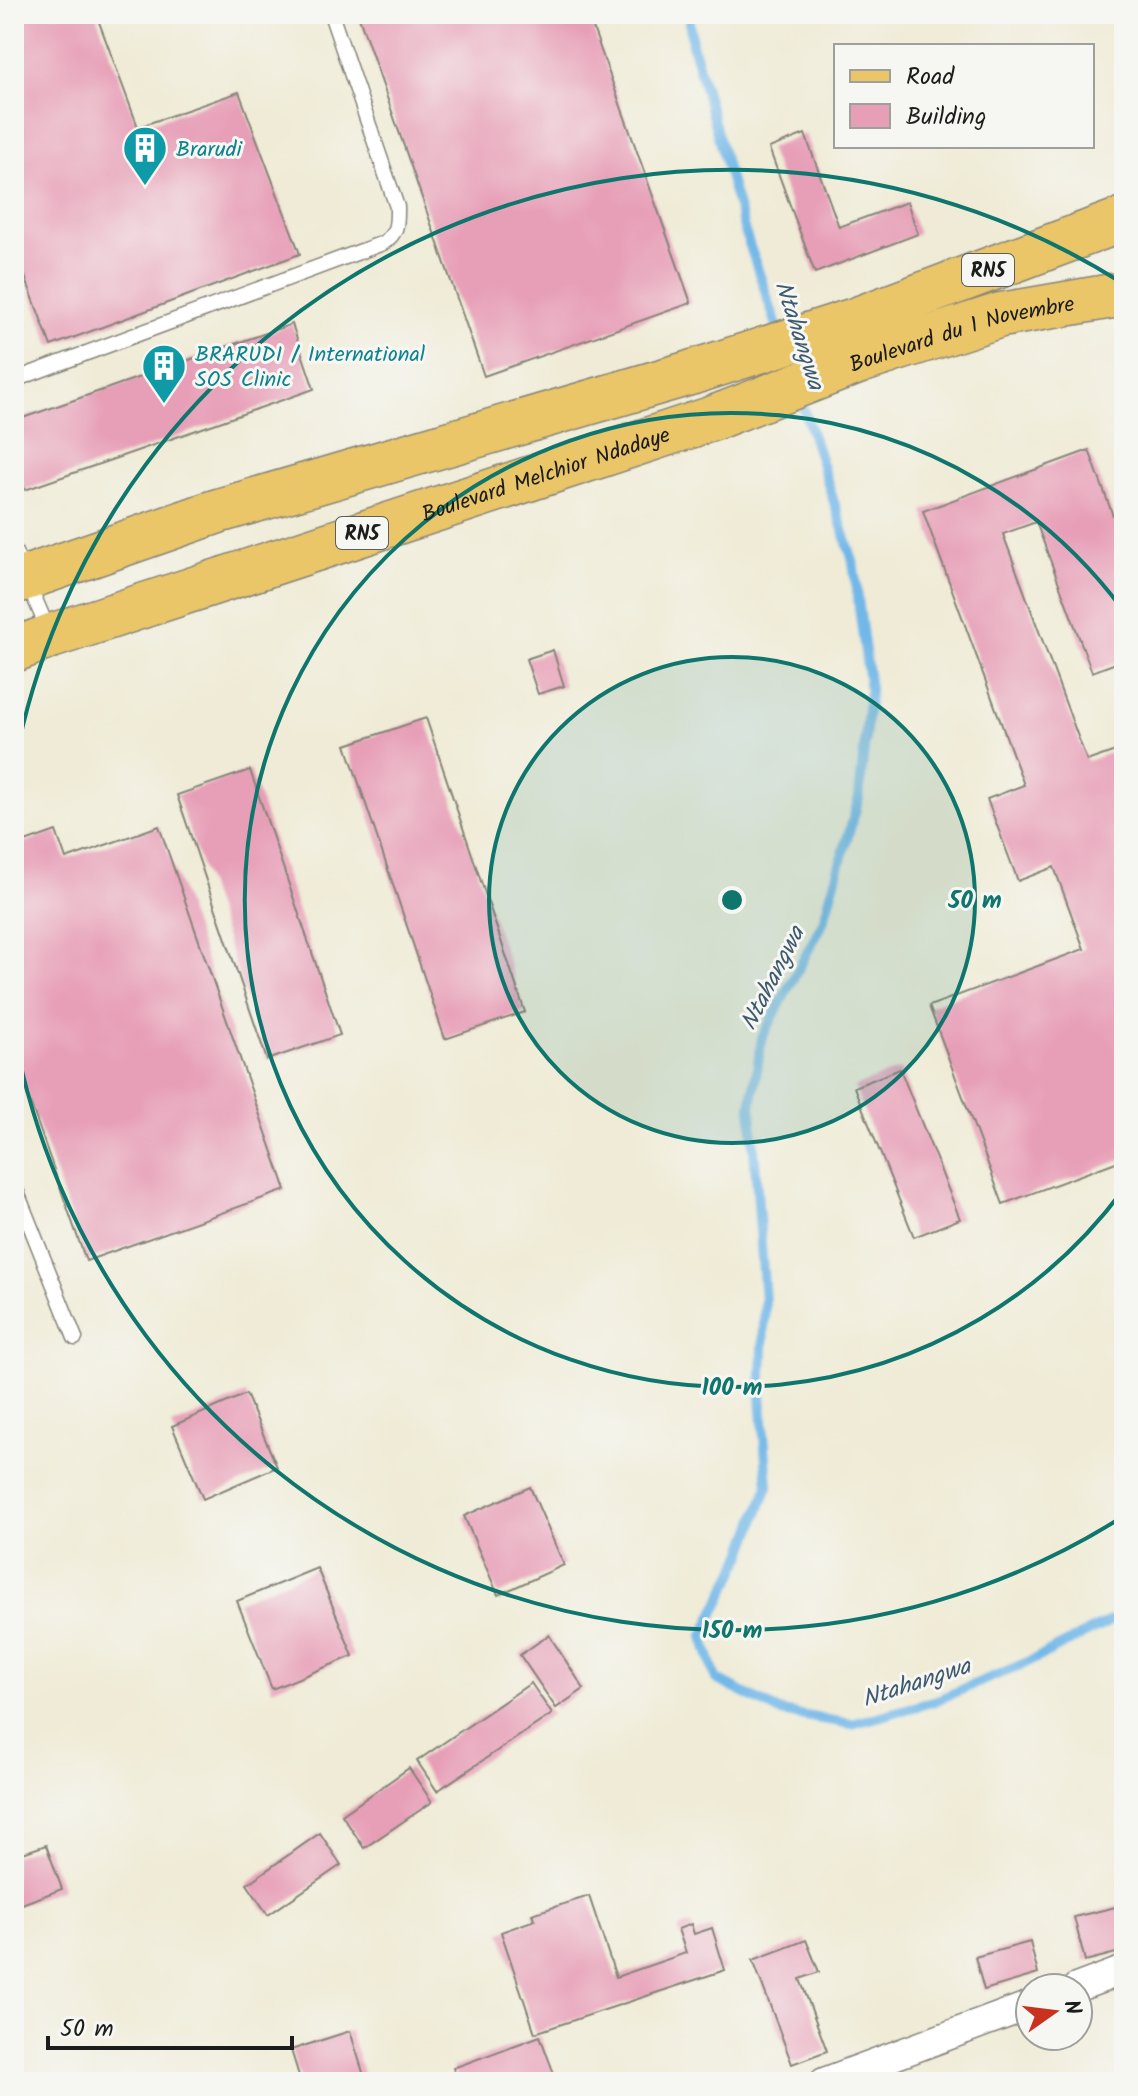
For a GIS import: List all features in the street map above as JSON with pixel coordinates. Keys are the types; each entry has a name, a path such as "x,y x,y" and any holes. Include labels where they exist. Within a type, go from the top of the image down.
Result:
{"main road":[{"name":"Boulevard du 1 Novembre","path":"711,419 856,341 1124,219"},
{"name":"Boulevard du 1 Novembre","path":"18,570 690,373 1124,294"},
{"name":"Boulevard Melchior Ndadaye","path":"32,643 711,419"}],"street":[{"path":"1094,1981 1124,1970"},
{"path":"824,2082 1014,2011"}],"lane":[{"path":"14,380 383,243 392,237 397,228 397,207 331,14"},
{"path":"18,570 32,643"},
{"path":"14,1185 75,1338"}],"building":[{"name":"Brarudi","path":"14,14 96,14 138,127 239,92 300,254 51,346 14,247"},
{"path":"358,14 588,14 691,303 484,376"},
{"path":"805,134 839,227 907,202 918,234 815,273 769,148"},
{"name":"BRARUDI / International SOS Clinic","path":"292,324 314,389 25,490 14,458 14,421"},
{"path":"1089,450 1124,546 1124,660 1092,672 1036,522 1003,534 1087,761 1124,748 1124,841 1117,844 1124,861 1124,1159 1003,1204 929,1006 1084,949 1054,867 1018,881 987,799 1024,785 923,511"},
{"path":"553,650 564,686 538,694 526,659"},
{"path":"426,718 525,1012 445,1039 346,745"},
{"path":"250,770 340,1035 267,1060 177,795"},
{"path":"14,791 24,819 14,822"},
{"path":"159,826 286,1190 86,1261 14,1056 14,846 56,831 66,859"},
{"path":"900,1069 960,1219 914,1237 854,1087"},
{"path":"246,1394 277,1467 203,1499 172,1426"},
{"path":"530,1487 564,1565 498,1595 464,1516"},
{"path":"317,1568 353,1656 272,1689 237,1601"},
{"path":"549,1635 584,1689 556,1708 520,1655"},
{"path":"531,1683 552,1714 437,1791 417,1761"},
{"path":"409,1768 432,1802 364,1848 342,1815"},
{"path":"320,1833 341,1865 268,1915 247,1884"},
{"path":"46,1845 62,1889 14,1907 14,1856"},
{"path":"589,1896 616,1977 686,1953 678,1929 691,1924 694,1934 712,1928 725,1970 535,2033 501,1932 535,1920 532,1914"},
{"path":"1124,1905 1124,1951 1085,1961 1074,1917"},
{"path":"806,1940 819,1972 800,1979 827,2051 792,2064 753,1960"},
{"path":"1030,1942 1038,1972 1014,1972 1014,1981 984,1990 975,1957"},
{"path":"350,2031 366,2082 301,2082 291,2050"},
{"path":"540,2036 557,2082 458,2082 453,2068"}],"waterway":[{"name":"Ntahangwa","path":"689,14 692,44 745,232 779,332"},
{"name":"Ntahangwa","path":"800,397 853,561 870,690 859,798 823,922 762,1038 751,1107 765,1300 761,1397 768,1486 743,1554 703,1636 716,1679 781,1712 852,1724 932,1702 1035,1659 1124,1614"}],"place":[{"name":"Brarudi","path":"145,187"},
{"name":"BRARUDI / International SOS Clinic","path":"164,405"}]}
